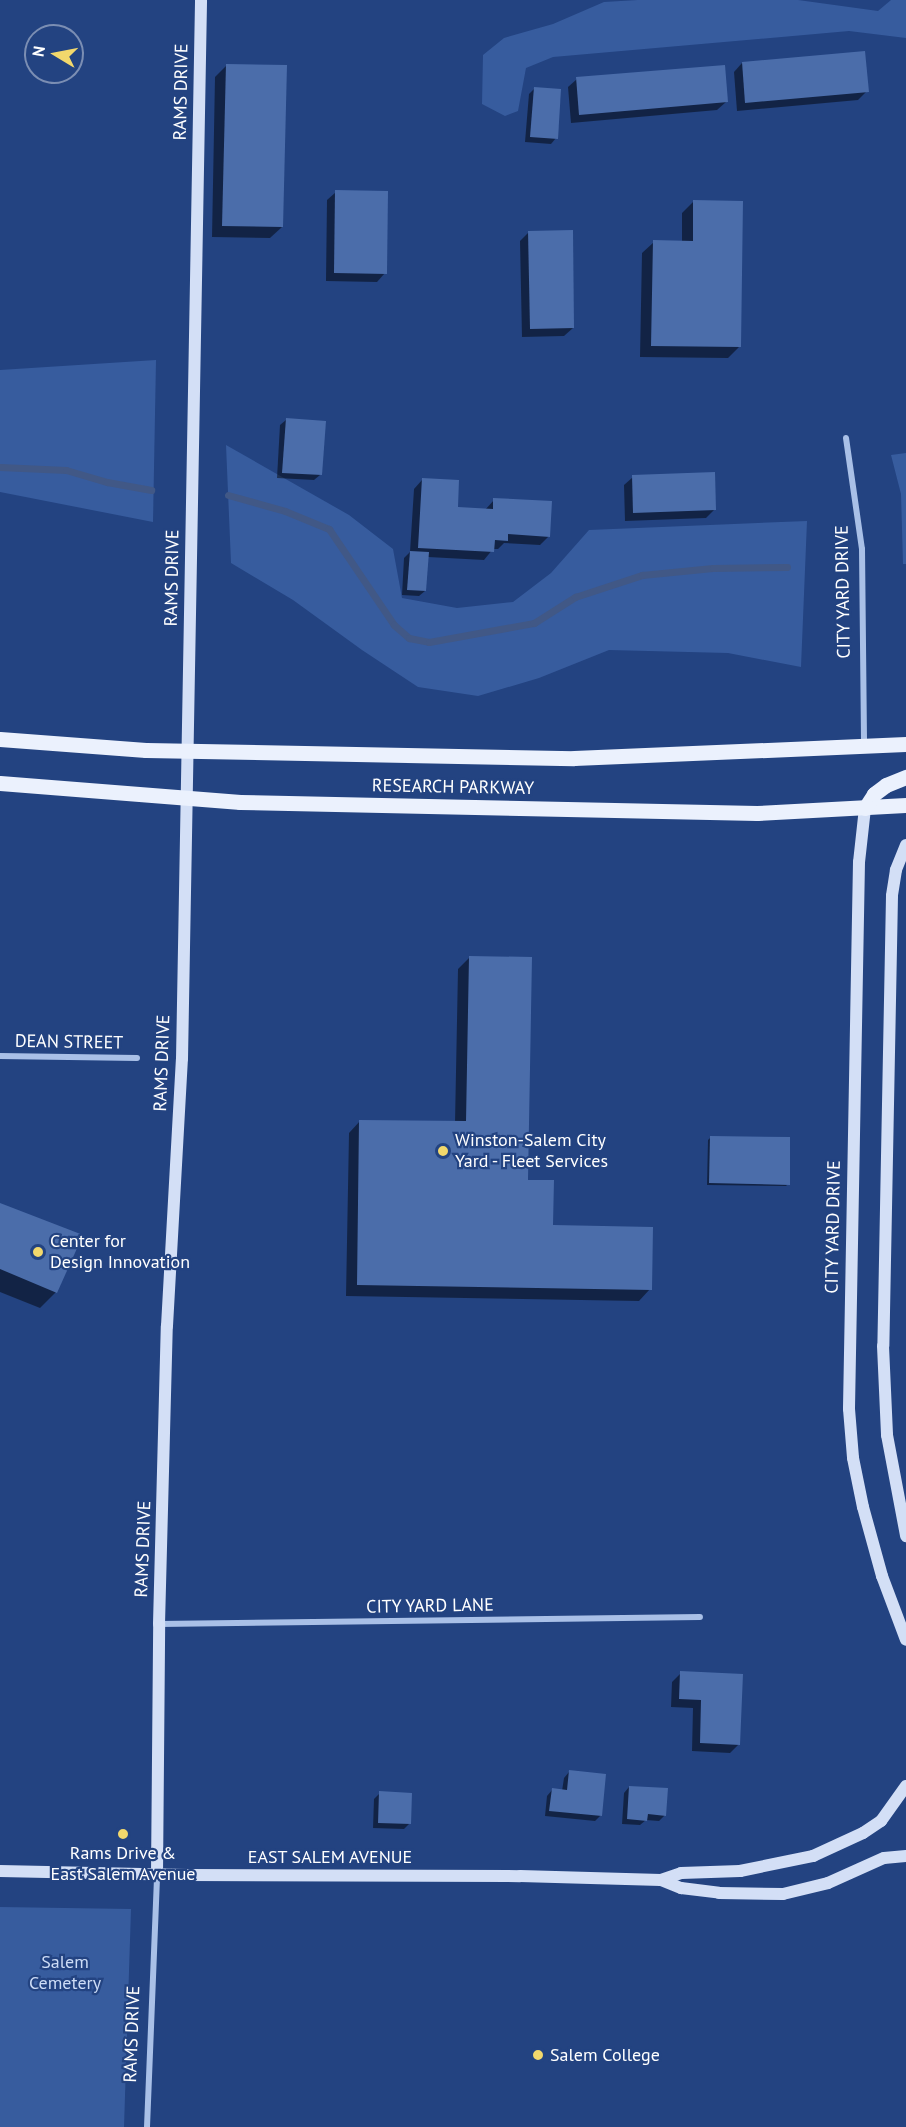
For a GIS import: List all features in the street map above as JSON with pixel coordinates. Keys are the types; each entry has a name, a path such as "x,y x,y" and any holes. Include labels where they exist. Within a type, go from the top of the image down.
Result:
{"main road":[{"name":"RAMS DRIVE","path":"157,1874 159,1624 167,1326 182,1059 201,0"},
{"name":"RESEARCH PARKWAY","path":"0,739 146,750 574,758 906,744"},
{"path":"865,808 874,794 886,785 906,777"},
{"name":"RESEARCH PARKWAY","path":"0,783 240,802 757,813 906,805"},
{"name":"CITY YARD DRIVE","path":"865,808 859,862 849,1409 853,1458 863,1507 882,1576 906,1640"},
{"path":"906,845 896,870 892,896 883,1346 887,1435 906,1536"},
{"name":"EAST SALEM AVENUE","path":"0,1871 661,1880 681,1873 740,1871 813,1856 863,1833 880,1821 906,1786"},
{"name":"EAST SALEM AVENUE","path":"661,1880 681,1888 719,1893 783,1894 828,1883 884,1858 906,1856"}],"street":[{"name":"CITY YARD DRIVE","path":"846,438 860,518 862,549 864,747"},
{"name":"DEAN STREET","path":"0,1056 137,1058"},
{"name":"CITY YARD LANE","path":"159,1624 700,1617"},
{"name":"RAMS DRIVE","path":"147,2127 157,1874"}],"green space":[{"path":"798,0 878,11 891,0 906,0 906,38 849,31 553,57 526,68 518,111 505,116 482,104 483,55 504,38 553,24 604,2"},
{"path":"156,360 153,522 0,492 0,370"},
{"path":"226,445 349,515 393,549 402,598 457,608 513,602 551,573 589,530 807,521 801,667 728,653 609,650 539,678 478,696 418,687 293,600 231,563"},
{"path":"906,453 906,564 903,564 901,494 891,455"},
{"name":"Salem Cemetery","path":"0,1907 131,1909 124,2127 0,2127"}],"building":[{"path":"865,51 869,92 745,103 742,62"},
{"path":"226,64 287,65 283,227 222,226"},
{"path":"725,65 728,102 579,115 576,77"},
{"path":"534,87 561,89 558,139 530,137"},
{"path":"335,190 388,191 387,274 334,273"},
{"path":"693,200 743,201 741,347 651,346 653,240 693,241"},
{"path":"573,230 574,328 530,329 528,231"},
{"path":"286,418 326,421 322,475 282,473"},
{"path":"715,472 716,510 633,513 632,475"},
{"path":"422,478 459,480 458,507 493,509 493,498 552,501 550,537 508,534 508,541 495,540 494,552 418,548"},
{"path":"410,551 429,552 426,591 407,590"},
{"name":"Winston-Salem City Yard - Fleet Services","path":"469,956 532,957 528,1180 554,1180 553,1225 653,1227 652,1290 357,1285 359,1120 466,1121"},
{"path":"710,1136 790,1137 790,1185 709,1183"},
{"name":"Center for Design Innovation","path":"0,1203 83,1235 57,1293 0,1269"},
{"path":"680,1671 743,1674 740,1745 700,1743 701,1700 679,1699"},
{"path":"569,1770 606,1774 602,1816 549,1811 552,1788 567,1790"},
{"path":"629,1786 668,1788 666,1816 648,1814 647,1821 627,1819"},
{"path":"379,1791 412,1793 411,1824 378,1823"}],"waterway":[{"path":"0,467 66,470 107,482 151,490"},
{"path":"228,495 285,511 329,529 394,625 409,638 429,642 534,623 575,597 642,575 713,568 787,567"}],"place":[{"name":"Winston-Salem City Yard - Fleet Services","path":"443,1151"},
{"name":"Center for Design Innovation","path":"38,1252"},
{"name":"Rams Drive & East Salem Avenue","path":"123,1834"},
{"name":"Salem College","path":"538,2055"}]}
